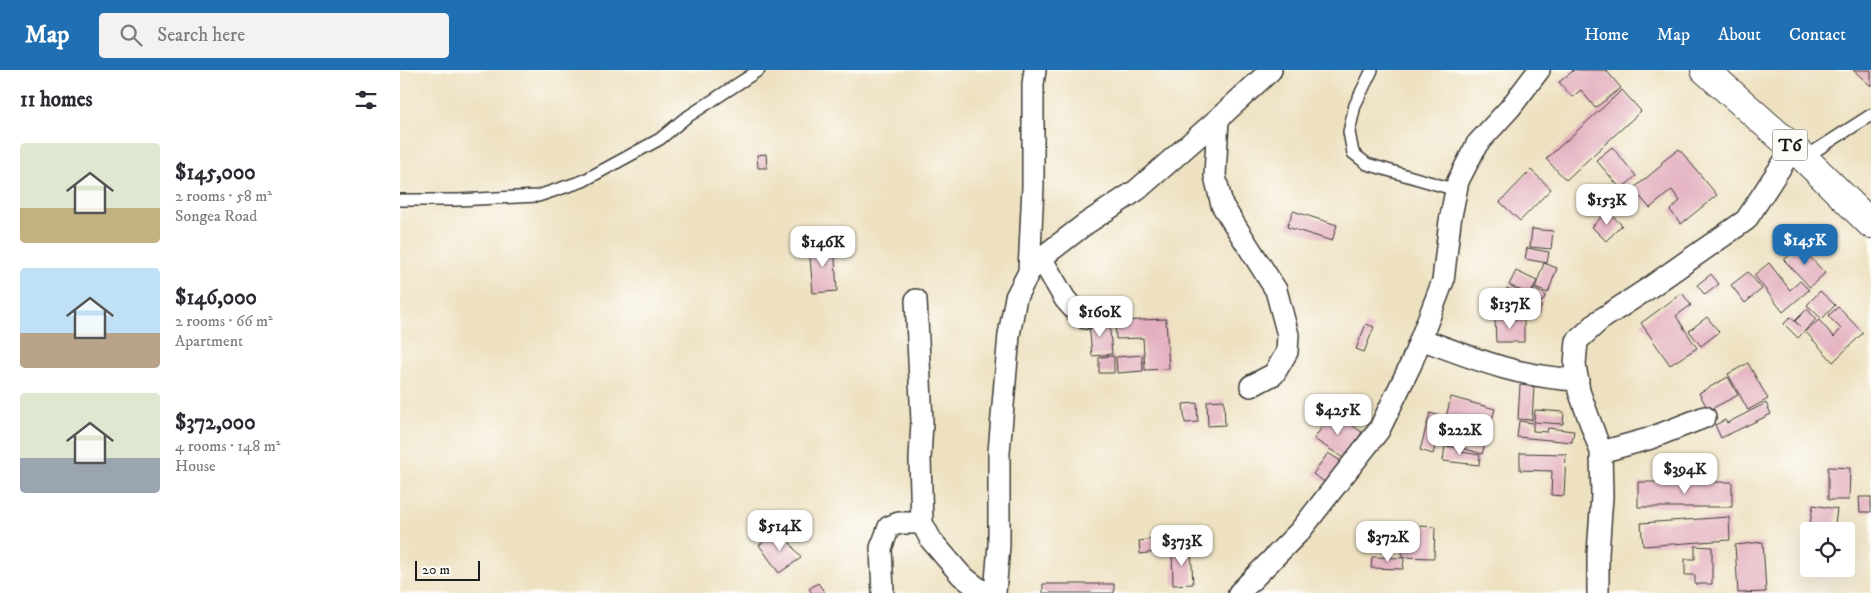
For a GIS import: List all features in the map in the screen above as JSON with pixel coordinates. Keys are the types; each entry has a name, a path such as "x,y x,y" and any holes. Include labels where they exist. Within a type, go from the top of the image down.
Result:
{"highway":[{"name":"T6","path":"1705,70 1798,153 1871,224"}],"street":[{"path":"1035,70 1033,84 1033,186 1035,265"},
{"path":"995,593 998,545 998,452 1009,335 1016,297 1035,265 1084,225 1137,190 1218,119 1270,70"},
{"path":"1239,593 1300,531 1378,430 1411,364 1443,281 1458,181 1477,144 1510,108 1539,70"},
{"path":"1218,119 1215,176 1222,206 1276,290 1288,336 1287,352 1274,374 1251,386"},
{"path":"1598,593 1598,554 1602,496 1601,452 1580,391 1575,364 1577,341 1600,320 1746,220 1798,153"},
{"path":"1035,265 1056,281 1072,308 1085,318"},
{"path":"916,300 922,421 920,459 922,523 931,540 961,574 984,593"},
{"path":"1421,339 1497,367 1552,379 1578,380"},
{"path":"1601,452 1648,440 1705,417"},
{"path":"883,593 881,548 889,527 899,523 922,523"}],"lane":[{"path":"400,200 467,200 538,196 583,181 660,138 759,70"},
{"path":"1372,70 1355,105 1349,132 1353,153 1367,164 1456,190"},
{"path":"1798,153 1871,115"}],"building":[{"path":"1572,70 1606,70 1621,88 1595,108 1581,90 1572,97 1559,82"},
{"path":"1853,70 1871,70 1871,86"},
{"path":"1622,90 1641,111 1566,180 1546,159"},
{"path":"1612,147 1636,176 1621,189 1596,160"},
{"path":"1679,149 1717,195 1681,224 1670,210 1680,201 1672,190 1650,208 1633,189"},
{"path":"766,154 767,168 758,168 757,155"},
{"path":"1531,170 1551,189 1520,221 1500,202"},
{"path":"1293,211 1337,225 1332,241 1287,227"},
{"path":"1607,211 1622,225 1606,241 1592,227"},
{"path":"1532,229 1553,231 1551,249 1530,247"},
{"path":"834,244 837,291 813,293 809,246"},
{"path":"1800,246 1825,273 1810,287 1784,260"},
{"path":"1527,248 1549,252 1547,263 1525,259"},
{"path":"1544,263 1557,268 1548,293 1535,288"},
{"path":"1769,263 1790,290 1800,281 1809,290 1783,312 1754,275"},
{"path":"1516,271 1537,281 1530,295 1509,285"},
{"path":"1748,272 1762,289 1745,303 1731,285"},
{"path":"1711,274 1719,284 1705,295 1697,285"},
{"path":"1507,288 1542,306 1537,316 1519,307 1518,311 1507,308 1508,302 1501,299"},
{"path":"1534,289 1546,295 1542,302 1531,297"},
{"path":"1820,291 1835,305 1822,319 1807,305"},
{"path":"1682,293 1691,305 1676,316 1697,348 1670,365 1641,323"},
{"path":"1838,307 1863,333 1833,362 1805,331 1819,320 1834,337 1841,329 1828,316"},
{"path":"1807,309 1816,319 1798,338 1784,324 1790,317 1800,326 1795,321"},
{"path":"1707,317 1719,332 1701,346 1689,331"},
{"path":"1166,319 1169,369 1145,370 1143,338 1116,339 1115,321"},
{"path":"1495,319 1524,319 1524,342 1496,342"},
{"path":"1109,321 1112,354 1092,356 1089,322"},
{"path":"1366,324 1374,327 1364,352 1356,349"},
{"path":"1142,355 1143,371 1117,373 1116,357"},
{"path":"1114,356 1114,373 1099,373 1099,357"},
{"path":"1748,363 1768,399 1748,410 1728,374"},
{"path":"1728,377 1738,395 1713,408 1715,413 1711,415 1699,393"},
{"path":"1520,385 1534,387 1532,420 1518,419"},
{"path":"1451,397 1495,409 1482,454 1462,448 1468,427 1445,421"},
{"path":"1224,400 1225,425 1208,426 1207,401"},
{"path":"1197,403 1198,422 1185,423 1183,404"},
{"path":"1766,403 1771,414 1721,438 1715,425 1725,420 1727,423"},
{"path":"1535,410 1564,412 1563,424 1534,422"},
{"path":"1332,412 1362,432 1345,459 1314,439"},
{"path":"1430,413 1444,417 1433,454 1420,450"},
{"path":"1519,421 1533,423 1533,431 1547,432 1548,428 1574,431 1572,442 1517,437"},
{"path":"1445,446 1462,448 1461,452 1480,455 1479,465 1443,461"},
{"path":"1328,453 1344,463 1329,485 1313,474"},
{"path":"1520,453 1566,454 1564,496 1551,495 1552,471 1520,470"},
{"path":"1828,467 1850,468 1849,500 1828,500"},
{"path":"1638,482 1732,482 1732,507 1638,507"},
{"path":"1859,497 1871,497 1871,512 1860,512"},
{"path":"1813,505 1837,509 1835,522 1810,522"},
{"path":"1729,517 1730,540 1643,546 1641,523"},
{"path":"1404,525 1435,527 1434,558 1402,557"},
{"path":"781,530 801,558 779,573 759,545"},
{"path":"1169,537 1170,550 1140,554 1139,541"},
{"path":"1763,542 1766,592 1738,593 1735,545"},
{"path":"1695,546 1712,547 1712,584 1695,584 1695,575 1685,575 1685,559 1695,559"},
{"path":"1191,548 1193,584 1173,585 1172,549"},
{"path":"1372,557 1404,558 1403,569 1371,568"},
{"path":"818,583 825,593 812,593 809,589"},
{"path":"1043,584 1114,584 1114,593 1043,593"}]}
